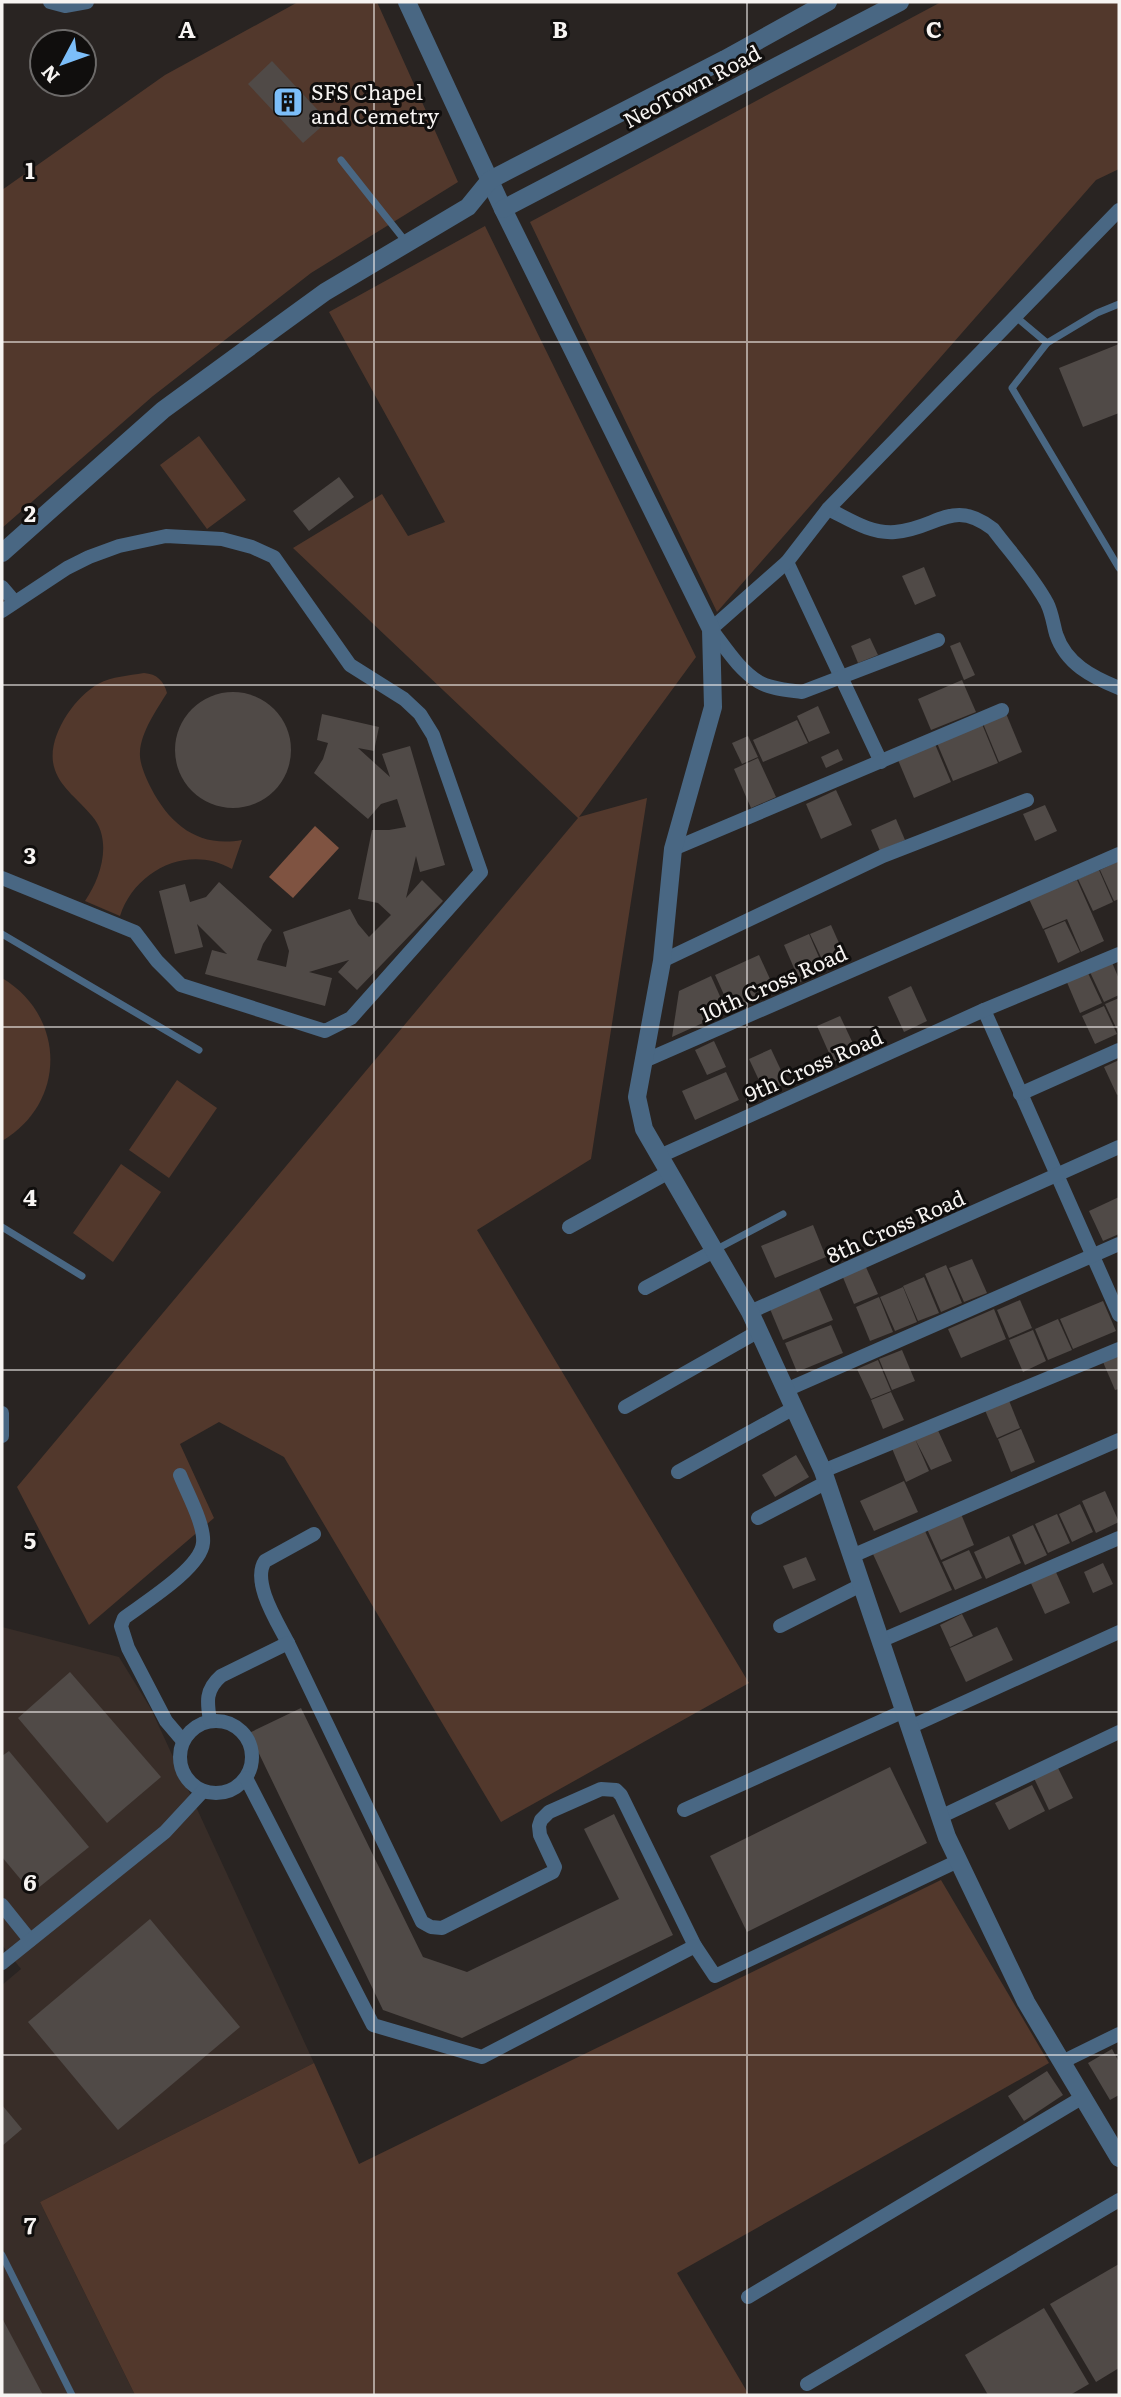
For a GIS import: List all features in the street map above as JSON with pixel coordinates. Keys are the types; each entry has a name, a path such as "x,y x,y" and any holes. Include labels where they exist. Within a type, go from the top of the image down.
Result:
{"street":[{"path":"50,2 65,6 87,2"},
{"name":"NeoTown Road","path":"490,180 828,2"},
{"name":"NeoTown Road","path":"503,209 900,2"},
{"path":"410,3 503,209 711,629 738,664 759,682 802,692 938,640"},
{"path":"2,553 163,410 325,292 468,207 490,180"},
{"path":"468,207 503,209"},
{"path":"711,629 787,562 828,509 1119,210"},
{"path":"828,509 861,525 881,531 907,530 961,514 982,520 993,529 1046,601 1060,644 1069,656 1081,669 1098,680 1119,688"},
{"path":"2,587 6,605 89,557 119,546 166,536 222,539 252,547 274,557 350,665 404,699 420,714 433,735 481,872 351,1018 325,1031 181,985 156,961 135,932 2,877"},
{"path":"787,562 881,762"},
{"path":"711,629 713,707 673,849 662,961 637,1097 645,1129 750,1312 825,1477 940,1817 958,1861 1026,2002 1119,2158"},
{"path":"673,849 1002,710"},
{"path":"662,961 883,856 1027,800"},
{"name":"10th Cross Road","path":"644,1061 1119,854"},
{"name":"9th Cross Road","path":"569,1227 665,1164 984,1010 1119,954"},
{"path":"984,1010 1119,1315"},
{"path":"1020,1094 1119,1050"},
{"name":"8th Cross Road","path":"750,1312 1119,1147"},
{"path":"786,1390 1119,1244"},
{"path":"645,1288 714,1251"},
{"path":"625,1406 759,1331"},
{"path":"758,1518 825,1477 1119,1349"},
{"path":"678,1472 794,1408"},
{"path":"2,1413 2,1436"},
{"path":"852,1556 1119,1440"},
{"path":"180,1475 202,1529 204,1542 201,1552 179,1576 124,1618 121,1626 128,1648 153,1700 183,1741"},
{"path":"314,1534 265,1561 261,1567 260,1582 422,1922 431,1927 442,1928 553,1872 555,1867 541,1835 541,1820 549,1812 601,1788 616,1790 621,1795 695,1946 715,1976 958,1861"},
{"path":"880,1641 1119,1538"},
{"path":"780,1626 862,1585"},
{"path":"684,1810 1119,1632"},
{"path":"211,1721 207,1701 208,1690 213,1683 220,1676 288,1643"},
{"path":"211,1721 233,1725 250,1743 253,1755 246,1778 238,1787 215,1794 192,1785 180,1764 183,1741 199,1725 211,1721"},
{"path":"940,1817 1119,1732"},
{"path":"246,1778 373,2025 482,2057 695,1946"},
{"path":"2,1963 165,1832 203,1791"},
{"path":"2,1905 30,1940"},
{"path":"1062,2062 1119,2034"},
{"path":"748,2297 1083,2097"},
{"path":"807,2384 1119,2200"}],"lane":[{"path":"341,160 407,243"},
{"path":"1119,304 1097,313 1047,343 1012,388 1119,568"},
{"path":"1015,317 1047,343"},
{"path":"2,933 199,1050"},
{"path":"714,1251 783,1214"},
{"path":"2,1227 82,1276"},
{"path":"2,2255 72,2395"}],"shaded area":[{"path":"298,2 377,2 458,182 311,273 153,396 2,528 2,190 165,75"},
{"path":"941,2 1119,2 1119,169 1096,180 717,612 530,222"},
{"path":"485,226 696,657 579,817 647,798 591,1159 477,1230 749,1683 501,1822 284,1457 219,1422 180,1444 214,1518 89,1625 17,1487 578,818 293,548 382,494 408,536 445,522 329,312"},
{"path":"199,436 246,500 207,529 160,465"},
{"path":"144,673 159,679 167,693 154,713 141,744 143,770 151,788 167,813 188,831 212,840 242,840 232,869 198,859 165,866 150,874 127,900 120,916 85,901 100,870 102,836 92,816 58,777 53,759 54,746 63,721 79,699 109,679"},
{"path":"315,826 339,848 293,898 269,877"},
{"path":"2,978 23,994 38,1014 47,1036 50,1060 47,1083 38,1105 23,1125 2,1141"},
{"path":"177,1080 217,1108 169,1178 129,1150"},
{"path":"121,1164 161,1192 113,1262 73,1233"},
{"path":"2,1627 119,1657 151,1709 314,2063 40,2202 135,2395 2,2395 2,1985 21,1969 2,1945"},
{"path":"941,1880 1049,2063 677,2273 749,2395 135,2395 40,2202 314,2063 359,2164"}],"building":[{"name":"SFS Chapel and Cemetry","path":"272,61 328,121 303,143 248,84"},
{"path":"1119,344 1119,413 1083,427 1059,368"},
{"path":"339,477 354,497 309,531 293,511"},
{"path":"924,567 936,596 915,605 902,576"},
{"path":"870,638 878,655 858,663 851,646"},
{"path":"960,642 975,675 964,680 950,646"},
{"path":"962,680 976,712 931,730 918,699"},
{"path":"233,692 255,696 274,709 287,728 291,750 287,772 274,791 255,804 233,808 211,804 192,791 179,772 175,750 179,728 192,709 211,696"},
{"path":"818,706 830,733 809,742 797,716"},
{"path":"1005,711 1022,752 999,762 982,721"},
{"path":"322,714 379,727 374,751 358,748 390,777 382,754 410,746 445,865 420,872 416,856 406,898 422,880 443,901 357,990 338,972 349,960 309,972 332,978 325,1006 205,974 212,950 227,954 197,924 203,947 175,954 159,891 185,884 190,902 206,897 219,882 272,930 257,960 286,967 289,951 283,932 350,909 369,937 391,915 378,903 358,899 372,830 406,827 397,799 381,804 368,819 314,773 323,759 328,743 317,740"},
{"path":"797,720 808,743 763,762 753,740"},
{"path":"982,724 998,763 953,781 937,743"},
{"path":"748,736 758,757 742,764 732,743"},
{"path":"935,744 951,782 914,798 898,760"},
{"path":"838,749 843,760 826,768 821,757"},
{"path":"758,758 776,797 751,808 734,769"},
{"path":"836,790 852,825 821,839 806,804"},
{"path":"1045,805 1057,831 1035,841 1023,814"},
{"path":"896,819 905,840 880,851 871,830"},
{"path":"1119,861 1119,899 1114,901 1100,870"},
{"path":"1099,870 1113,902 1093,911 1078,879"},
{"path":"1077,880 1104,941 1081,952 1067,919 1043,929 1029,899"},
{"path":"1065,921 1080,952 1058,963 1044,930"},
{"path":"831,925 847,961 827,970 810,934"},
{"path":"809,934 825,971 800,982 784,945"},
{"path":"759,955 775,990 731,1010 715,975"},
{"path":"1111,960 1119,979 1119,995 1104,1002 1089,970"},
{"path":"1087,971 1102,1003 1080,1013 1066,980"},
{"path":"711,976 727,1012 672,1037 679,991"},
{"path":"911,986 927,1021 904,1032 888,997"},
{"path":"1119,998 1119,1034 1105,1004"},
{"path":"1104,1006 1117,1034 1095,1044 1082,1016"},
{"path":"840,1016 857,1052 833,1062 817,1026"},
{"path":"714,1041 726,1067 707,1075 695,1050"},
{"path":"771,1049 787,1083 765,1093 749,1059"},
{"path":"1119,1060 1119,1094 1117,1095 1104,1067"},
{"path":"726,1072 739,1100 695,1120 682,1091"},
{"path":"1119,1197 1119,1234 1103,1241 1089,1211"},
{"path":"813,1225 826,1257 775,1278 761,1246"},
{"path":"972,1259 987,1293 964,1302 949,1268"},
{"path":"865,1265 878,1294 854,1304 842,1275"},
{"path":"946,1265 962,1303 941,1312 925,1274"},
{"path":"924,1277 939,1313 918,1321 903,1286"},
{"path":"903,1287 917,1322 895,1331 880,1297"},
{"path":"819,1288 833,1320 783,1340 770,1309"},
{"path":"879,1297 893,1332 870,1341 856,1307"},
{"path":"1020,1300 1032,1328 1009,1338 997,1310"},
{"path":"1103,1301 1116,1331 1073,1349 1060,1319"},
{"path":"994,1309 1006,1339 961,1358 948,1329"},
{"path":"1058,1319 1072,1350 1048,1360 1035,1329"},
{"path":"831,1325 843,1353 797,1372 785,1343"},
{"path":"1033,1330 1046,1361 1023,1372 1009,1340"},
{"path":"902,1350 915,1381 892,1390 879,1359"},
{"path":"1119,1355 1119,1389 1115,1390 1103,1362"},
{"path":"878,1360 891,1391 871,1399 857,1369"},
{"path":"891,1392 904,1420 883,1429 871,1400"},
{"path":"1008,1398 1020,1428 997,1438 984,1408"},
{"path":"936,1426 952,1461 931,1470 915,1439 929,1471 906,1482 891,1446"},
{"path":"1021,1429 1035,1462 1011,1472 998,1439"},
{"path":"796,1455 809,1477 775,1497 762,1475"},
{"path":"904,1481 918,1512 874,1531 860,1501"},
{"path":"1105,1491 1119,1522 1096,1533 1082,1501"},
{"path":"1080,1504 1093,1532 1072,1542 1059,1514"},
{"path":"961,1514 974,1545 941,1560 927,1529"},
{"path":"1057,1514 1070,1543 1048,1553 1035,1524"},
{"path":"1033,1525 1047,1555 1025,1565 1012,1535"},
{"path":"925,1531 952,1590 900,1613 873,1554"},
{"path":"1009,1536 1021,1563 986,1579 974,1552"},
{"path":"969,1550 982,1578 955,1590 942,1562"},
{"path":"806,1557 816,1580 793,1589 783,1566"},
{"path":"1103,1563 1113,1584 1093,1593 1084,1572"},
{"path":"1055,1570 1070,1603 1045,1614 1030,1581"},
{"path":"962,1614 973,1636 950,1647 940,1625"},
{"path":"997,1627 1013,1660 966,1682 950,1648"},
{"path":"70,1672 161,1777 107,1823 18,1718"},
{"path":"301,1708 423,1957 467,1972 619,1899 584,1829 614,1814 673,1935 462,2038 383,2010 249,1733"},
{"path":"9,1751 89,1847 32,1893 2,1857 2,1756"},
{"path":"1056,1764 1073,1798 1049,1810 1033,1776"},
{"path":"890,1767 927,1843 747,1932 710,1856"},
{"path":"1032,1785 1045,1811 1009,1830 995,1803"},
{"path":"150,1919 240,2027 118,2130 28,2022"},
{"path":"1112,2049 1119,2062 1119,2095 1110,2100 1088,2063"},
{"path":"1047,2071 1063,2095 1024,2121 1008,2096"},
{"path":"2,2105 22,2129 2,2146"},
{"path":"1119,2264 1119,2368 1096,2382 1050,2304"},
{"path":"1044,2308 1089,2384 1070,2395 988,2395 965,2355"},
{"path":"2,2318 43,2395 2,2395"}],"place":[{"name":"SFS Chapel and Cemetry","path":"288,102"}]}
